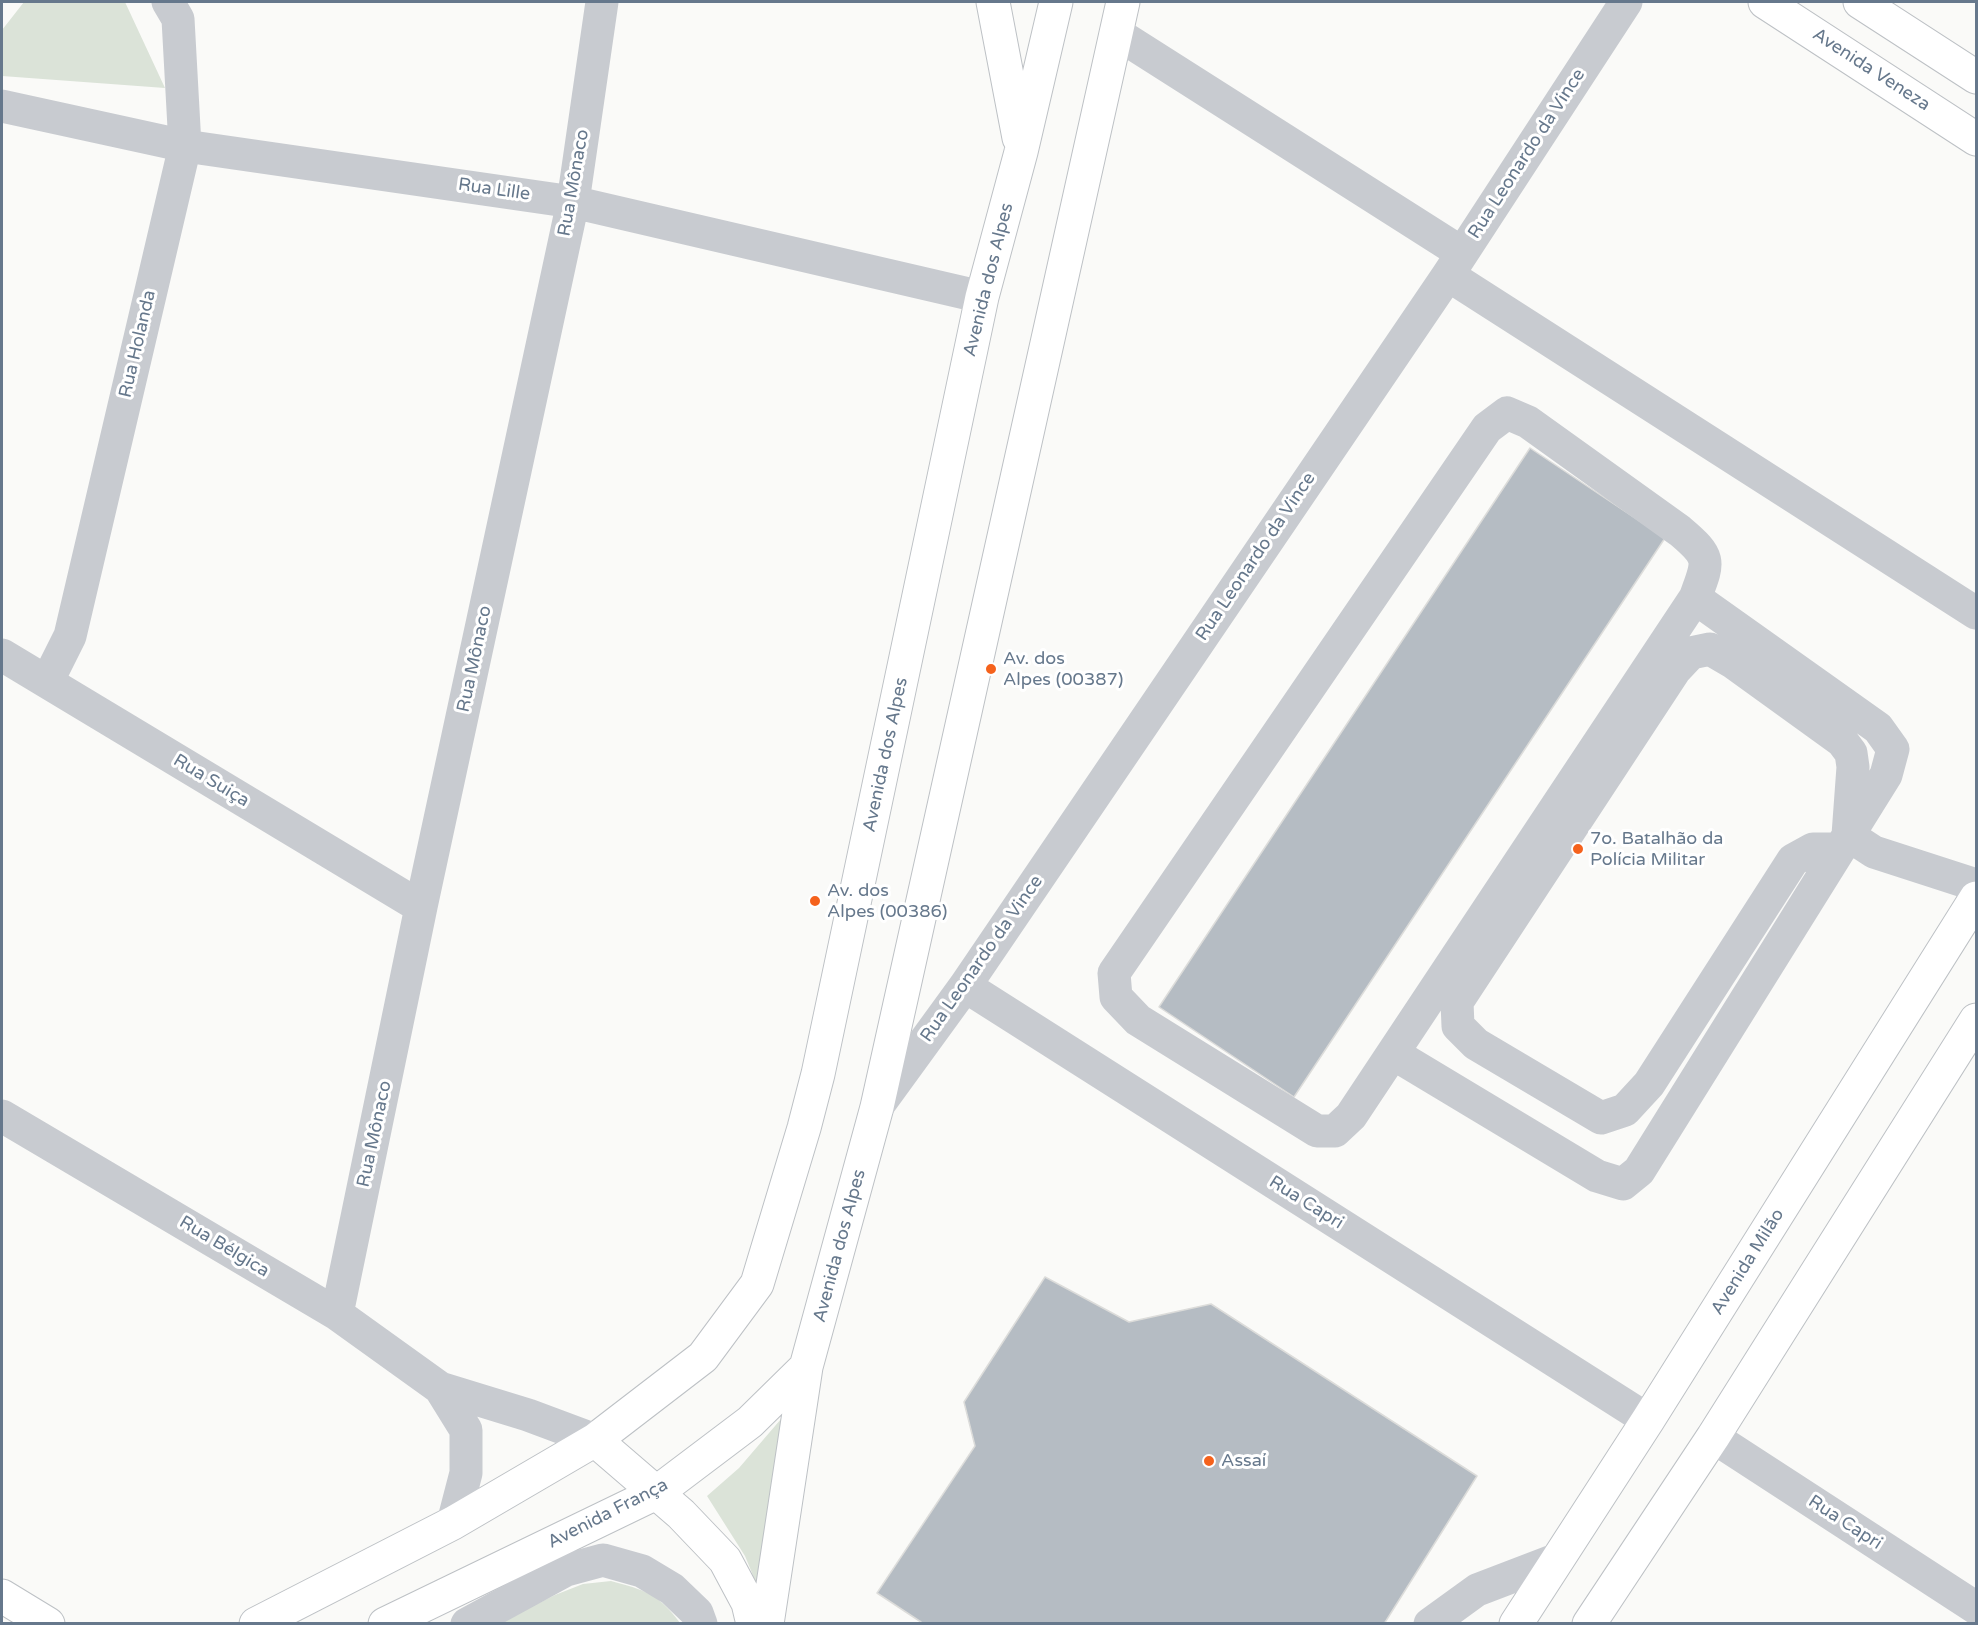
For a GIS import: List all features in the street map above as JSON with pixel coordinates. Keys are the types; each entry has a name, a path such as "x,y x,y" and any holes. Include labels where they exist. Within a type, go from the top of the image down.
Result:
{"main road":[{"path":"993,2 1021,152"},
{"name":"Avenida dos Alpes","path":"595,1440 703,1357 757,1284 818,1074 982,297 1021,152 1056,2"},
{"name":"Avenida dos Alpes","path":"767,1623 806,1367 877,1107 1123,2"},
{"name":"Avenida Veneza","path":"1765,2 1977,139"},
{"path":"1860,2 1977,77"},
{"name":"Avenida Milão","path":"1516,1623 1648,1420 1977,898"},
{"path":"1589,1623 1713,1437 1977,1020"},
{"name":"Avenida França","path":"385,1623 656,1493 750,1422 806,1367"},
{"path":"256,1623 453,1523 595,1440 681,1514 724,1560 748,1603 753,1623"},
{"path":"2,1596 48,1623"}],"street":[{"name":"Rua Holanda","path":"47,682 70,636 185,146 178,19 168,2"},
{"name":"Rua Mônaco","path":"338,1314 422,907 573,201 602,2"},
{"name":"Rua Leonardo da Vince","path":"877,1107 965,986 1455,264 1626,2"},
{"path":"1116,33 1455,264 1977,613"},
{"name":"Rua Lille","path":"2,106 185,146 573,201 982,297"},
{"path":"1507,413 1528,422 1680,531 1701,549 1706,569 1695,598 1394,1054 1351,1116 1335,1131 1317,1131 1138,1020 1116,998 1114,973 1487,428 1507,413"},
{"path":"1394,1054 1597,1176 1623,1184 1639,1171 1886,775 1893,749 1878,728 1695,598"},
{"path":"1844,842 1853,767 1851,753 1842,741 1734,663 1710,650 1691,653 1675,670 1457,1002 1458,1026 1476,1044 1601,1118 1625,1110 1649,1084 1793,860 1814,849 1844,842 1977,885"},
{"name":"Rua Suiça","path":"2,655 422,907"},
{"name":"Rua Capri","path":"965,986 1648,1420"},
{"name":"Rua Bélgica","path":"2,1116 338,1314 440,1388 528,1415 595,1440"},
{"name":"Rua Bélgica","path":"440,1388 466,1430 466,1473 453,1523"},
{"name":"Rua Capri","path":"1713,1437 1977,1608"},
{"path":"1430,1623 1477,1590 1558,1559"},
{"path":"467,1623 566,1570 603,1560 642,1571 672,1589 697,1613 702,1623"}],"shaded area":[{"path":"24,2 125,2 165,88 2,76 2,30"},
{"path":"787,1412 757,1596 752,1573 745,1556 707,1496 739,1468"},
{"path":"611,1581 650,1594 665,1605 680,1623 496,1624 583,1584"}],"building":[{"path":"1530,448 1665,538 1294,1097 1159,1007"},
{"name":"Assaí","path":"1045,1277 1129,1322 1211,1304 1477,1476 1384,1624 920,1624 921,1622 877,1593 975,1446 964,1402"}],"place":[{"name":"Av. dos Alpes (00387)","path":"991,669"},
{"name":"7o. Batalhão da Polícia Militar","path":"1578,849"},
{"name":"Av. dos Alpes (00386)","path":"815,901"},
{"name":"Assaí","path":"1209,1461"}]}
